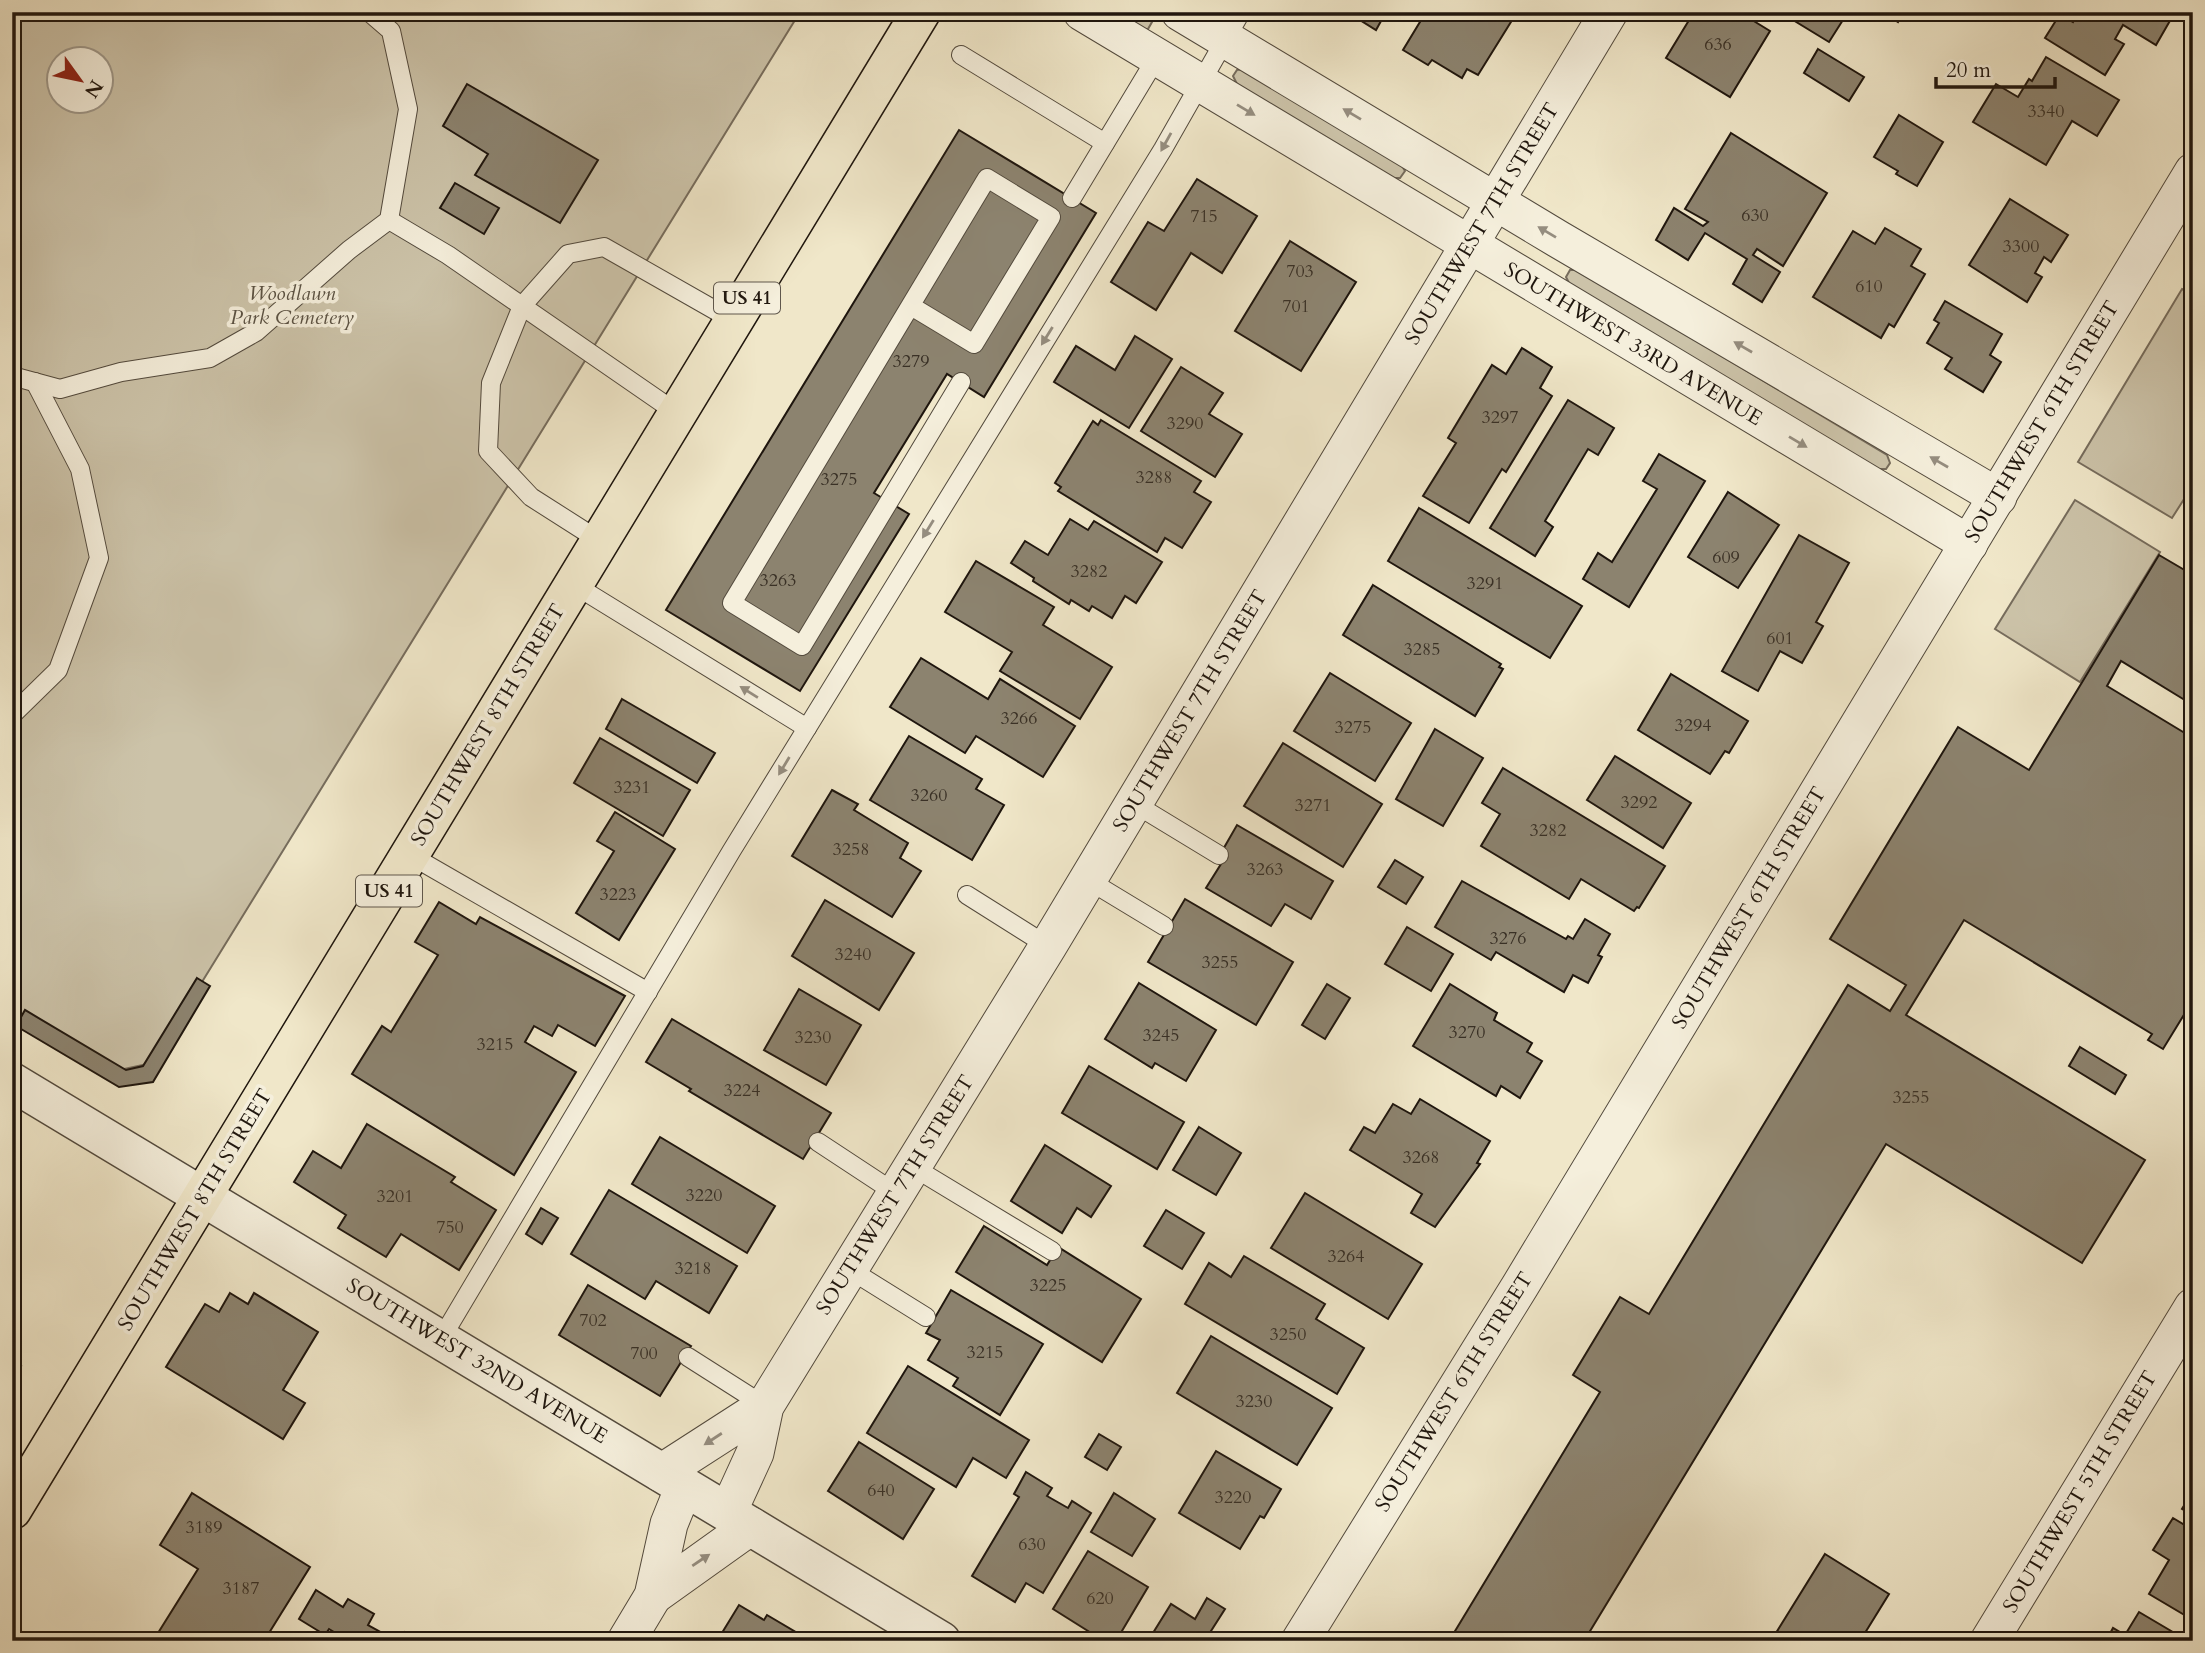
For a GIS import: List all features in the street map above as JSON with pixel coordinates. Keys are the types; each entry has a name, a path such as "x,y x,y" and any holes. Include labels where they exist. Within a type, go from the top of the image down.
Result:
{"main road":[{"name":"SOUTHWEST 8TH STREET","path":"12,1510 921,12"}],"street":[{"name":"SOUTHWEST 33RD AVENUE","path":"1082,12 1969,544"},
{"path":"1180,12 1233,25 1495,200 1998,497"},
{"name":"SOUTHWEST 7TH STREET","path":"673,1480 765,1405 1135,804 1609,12"},
{"name":"SOUTHWEST 6TH STREET","path":"1300,1641 1520,1286 2193,172"},
{"name":"SOUTHWEST 32ND AVENUE","path":"12,1082 941,1641"},
{"name":"SOUTHWEST 5TH STREET","path":"1989,1641 2193,1307"},
{"name":"SOUTHWEST 7TH STREET","path":"740,1519 765,1405"},
{"path":"626,1641 653,1596 669,1524 673,1480"},
{"path":"653,1596 690,1567 740,1519"}],"lane":[{"path":"12,376 60,389 121,372 210,358 256,332 349,250 389,220 408,109 391,31 369,12"},
{"path":"441,1339 807,728 1163,149 1233,25"},
{"path":"961,55 1105,143"},
{"path":"1072,198 1157,57"},
{"path":"911,306 974,344 1051,217 987,178 733,603 802,646 961,382"},
{"path":"389,220 448,254 677,413"},
{"path":"600,541 531,497 488,450 491,383 522,306 568,254 604,247 734,321"},
{"path":"12,715 58,670 99,558 79,469 35,382"},
{"path":"573,584 807,728"},
{"path":"1135,804 1219,855"},
{"path":"410,855 648,992"},
{"path":"1088,880 1164,926"},
{"path":"967,895 1048,946"},
{"path":"818,1142 905,1180 1052,1251"},
{"path":"849,1269 926,1317"},
{"path":"688,1357 765,1405"}],"green space":[{"name":"Woodlawn Park Cemetery","path":"12,12 800,12 152,1063 115,1071 12,1009"},
{"path":"1111,12 1145,12 1151,16 1152,22 1148,29 1141,30"},
{"path":"1244,69 1401,164 1405,171 1400,178 1391,178 1237,84 1233,76 1237,70"},
{"path":"1570,270 1579,270 1887,455 1890,463 1886,469 1878,469 1570,285 1566,277"},
{"path":"2182,289 2193,295 2193,485 2172,518 2078,462"},
{"path":"2075,500 2160,552 2080,682 1995,629"}],"building":[{"path":"1347,12 1386,12 1376,30"},
{"path":"1426,12 1506,12 1514,17 1478,75 1467,69 1462,78 1432,60 1428,65 1403,50"},
{"path":"1694,12 1739,12 1770,31 1730,97 1666,58"},
{"path":"1780,12 1848,12 1829,42"},
{"path":"1883,12 1904,12 1898,22"},
{"path":"2073,12 2175,12 2156,45 2123,25 2115,39 2124,44 2105,75 2045,38 2060,14 2073,22 2077,15"},
{"path":"1818,49 1864,77 1849,101 1804,73"},
{"path":"2046,57 2119,100 2097,136 2072,121 2046,165 1973,122 1996,84 2018,97 2029,79 2032,81"},
{"path":"467,84 598,160 560,223 475,175 488,154 443,126"},
{"path":"1899,115 1943,142 1917,186 1874,157"},
{"path":"959,130 1096,213 984,397 947,374 874,493 909,514 800,691 666,610"},
{"path":"1731,133 1827,193 1783,266 1757,249 1753,255 1780,272 1762,302 1733,284 1747,259 1705,233 1688,260 1656,240 1674,208 1703,226 1708,222 1685,209"},
{"path":"1197,179 1257,216 1222,273 1191,253 1156,310 1111,282 1148,222 1164,231"},
{"path":"455,183 499,208 484,234 440,208"},
{"path":"2010,199 2068,235 2051,262 2044,257 2035,273 2042,277 2027,302 1969,265"},
{"path":"1885,228 1921,249 1911,266 1925,274 1894,327 1889,324 1881,338 1813,297 1853,231 1875,244"},
{"path":"1290,241 1356,282 1301,371 1235,331"},
{"path":"1945,301 2002,334 1990,355 2001,362 1983,392 1945,369 1952,358 1927,343 1939,323 1934,320"},
{"path":"1135,336 1172,359 1129,428 1054,382 1076,346 1115,370"},
{"path":"1522,348 1552,367 1540,388 1552,396 1506,472 1502,469 1469,523 1423,496 1456,443 1448,438 1492,365 1506,374"},
{"path":"1181,367 1223,393 1209,414 1242,434 1215,477 1141,431"},
{"path":"1568,400 1614,428 1598,455 1588,449 1545,521 1553,527 1535,556 1490,528"},
{"path":"1101,420 1201,481 1194,492 1211,502 1182,548 1165,538 1157,552 1058,491 1061,487 1055,483 1093,421 1098,425"},
{"path":"1659,454 1705,481 1629,607 1583,579 1598,553 1612,562 1657,489 1643,481"},
{"path":"1728,492 1779,525 1738,588 1688,557"},
{"path":"1419,508 1582,606 1550,658 1388,561"},
{"path":"1070,519 1088,530 1094,521 1162,562 1136,603 1125,596 1112,618 1092,606 1089,611 1071,600 1069,604 1011,563 1025,541 1048,555"},
{"path":"1799,535 1849,563 1816,622 1823,626 1802,663 1780,651 1758,691 1722,671"},
{"path":"2159,555 2193,575 2193,695 2188,702 2121,661 2107,686 2193,738 2193,1000 2163,1049 2148,1040 2152,1034 1964,920 1906,1015 2145,1160 2082,1263 1886,1144 1584,1641 1449,1641 1600,1392 1573,1375 1620,1297 1649,1314 1848,985 1890,1011 1906,985 1830,939 1958,727 2029,770"},
{"path":"976,561 1054,607 1043,625 1112,667 1080,719 1000,671 1012,652 945,612"},
{"path":"1373,585 1501,664 1499,667 1503,669 1475,716 1343,635"},
{"path":"921,658 988,699 1000,679 1075,726 1043,777 976,736 965,753 890,707"},
{"path":"1330,673 1411,723 1375,781 1294,731"},
{"path":"1671,674 1748,721 1729,753 1725,751 1710,774 1638,730"},
{"path":"622,699 715,753 697,783 606,729"},
{"path":"1435,729 1483,758 1443,826 1396,799"},
{"path":"909,736 982,779 976,789 1004,805 972,860 870,800"},
{"path":"600,738 690,790 663,836 574,783"},
{"path":"1283,743 1382,804 1343,867 1244,806"},
{"path":"1615,756 1691,803 1663,848 1587,800"},
{"path":"1503,768 1665,866 1639,908 1634,911 1581,879 1569,899 1481,846 1500,814 1482,803"},
{"path":"832,790 858,804 854,810 908,843 900,858 921,871 892,917 792,856"},
{"path":"615,812 675,849 619,940 576,913 614,851 597,841"},
{"path":"1237,825 1333,881 1311,919 1285,904 1271,926 1206,888 1226,856 1221,853"},
{"path":"1395,860 1423,877 1406,904 1378,887"},
{"path":"1462,881 1566,939 1568,936 1573,939 1585,919 1610,934 1598,955 1602,957 1588,983 1573,975 1564,992 1496,952 1491,960 1435,927"},
{"path":"1185,899 1293,962 1256,1025 1148,962"},
{"path":"825,900 914,953 879,1010 792,956"},
{"path":"439,902 476,924 480,917 625,996 595,1046 558,1025 552,1036 534,1026 525,1042 576,1072 514,1175 352,1074 382,1026 391,1032 438,955 415,942"},
{"path":"1407,927 1453,954 1431,991 1385,964"},
{"path":"197,978 210,986 153,1082 119,1087 16,1026 25,1010 126,1070 143,1066"},
{"path":"1139,983 1216,1030 1186,1081 1155,1063 1152,1068 1105,1039"},
{"path":"1327,984 1350,998 1325,1039 1302,1025"},
{"path":"1450,984 1497,1013 1494,1020 1532,1043 1527,1052 1542,1061 1520,1098 1501,1086 1496,1096 1413,1046"},
{"path":"799,989 861,1025 826,1085 764,1050"},
{"path":"672,1019 831,1113 803,1159 646,1062"},
{"path":"2080,1047 2126,1075 2115,1094 2069,1066"},
{"path":"1089,1066 1184,1122 1157,1169 1062,1113"},
{"path":"1420,1099 1490,1141 1477,1163 1480,1164 1435,1227 1411,1213 1422,1194 1350,1150 1364,1127 1375,1133 1393,1104 1411,1114"},
{"path":"367,1124 455,1177 451,1182 496,1210 459,1270 401,1234 386,1257 338,1228 346,1215 294,1182 313,1151 341,1168"},
{"path":"1199,1127 1241,1153 1216,1195 1173,1170"},
{"path":"660,1137 775,1206 747,1253 632,1184"},
{"path":"1045,1145 1111,1186 1091,1217 1077,1208 1062,1233 1011,1201"},
{"path":"609,1190 737,1266 709,1313 656,1281 645,1299 571,1254"},
{"path":"1305,1193 1422,1264 1388,1319 1271,1248"},
{"path":"541,1208 558,1218 542,1244 526,1234"},
{"path":"1166,1210 1204,1233 1182,1269 1144,1246"},
{"path":"984,1226 1047,1265 1058,1247 1141,1299 1102,1362 956,1272"},
{"path":"1244,1256 1325,1304 1316,1319 1364,1348 1337,1394 1185,1304 1209,1263 1231,1277"},
{"path":"588,1285 691,1346 660,1396 559,1335"},
{"path":"951,1290 1043,1344 1000,1415 953,1386 958,1378 928,1360 940,1340 926,1333"},
{"path":"230,1293 248,1304 254,1293 318,1332 283,1390 305,1403 283,1439 166,1367 205,1304 219,1312"},
{"path":"1211,1336 1332,1408 1297,1465 1177,1393"},
{"path":"12,1360 21,1366 12,1379"},
{"path":"908,1366 1029,1440 1006,1478 973,1458 956,1487 867,1433"},
{"path":"1099,1434 1121,1447 1107,1470 1085,1457"},
{"path":"859,1442 934,1489 903,1539 828,1491"},
{"path":"1216,1451 1281,1489 1264,1518 1260,1516 1240,1549 1179,1513"},
{"path":"1026,1472 1052,1488 1047,1496 1068,1508 1072,1501 1091,1513 1043,1593 1026,1583 1015,1602 972,1576 1019,1497 1014,1494"},
{"path":"2193,1491 2193,1515 2182,1509"},
{"path":"192,1493 310,1567 264,1641 153,1641 198,1569 160,1545"},
{"path":"1114,1493 1155,1519 1132,1556 1091,1532"},
{"path":"2173,1518 2193,1530 2193,1620 2149,1594 2169,1560 2153,1550"},
{"path":"1088,1551 1148,1587 1116,1641 1104,1641 1053,1609"},
{"path":"1825,1554 1889,1594 1860,1641 1771,1641"},
{"path":"316,1590 343,1607 348,1599 374,1614 368,1625 384,1634 381,1641 349,1641 329,1629 325,1635 299,1619"},
{"path":"1207,1598 1225,1609 1211,1631 1217,1635 1214,1641 1148,1641 1171,1604 1195,1619"},
{"path":"739,1605 764,1620 767,1615 799,1634 797,1639 800,1641 717,1641"},
{"path":"2139,1612 2188,1641 2106,1641 2113,1628 2125,1635"},
{"path":"405,1632 420,1641 399,1641"}]}
